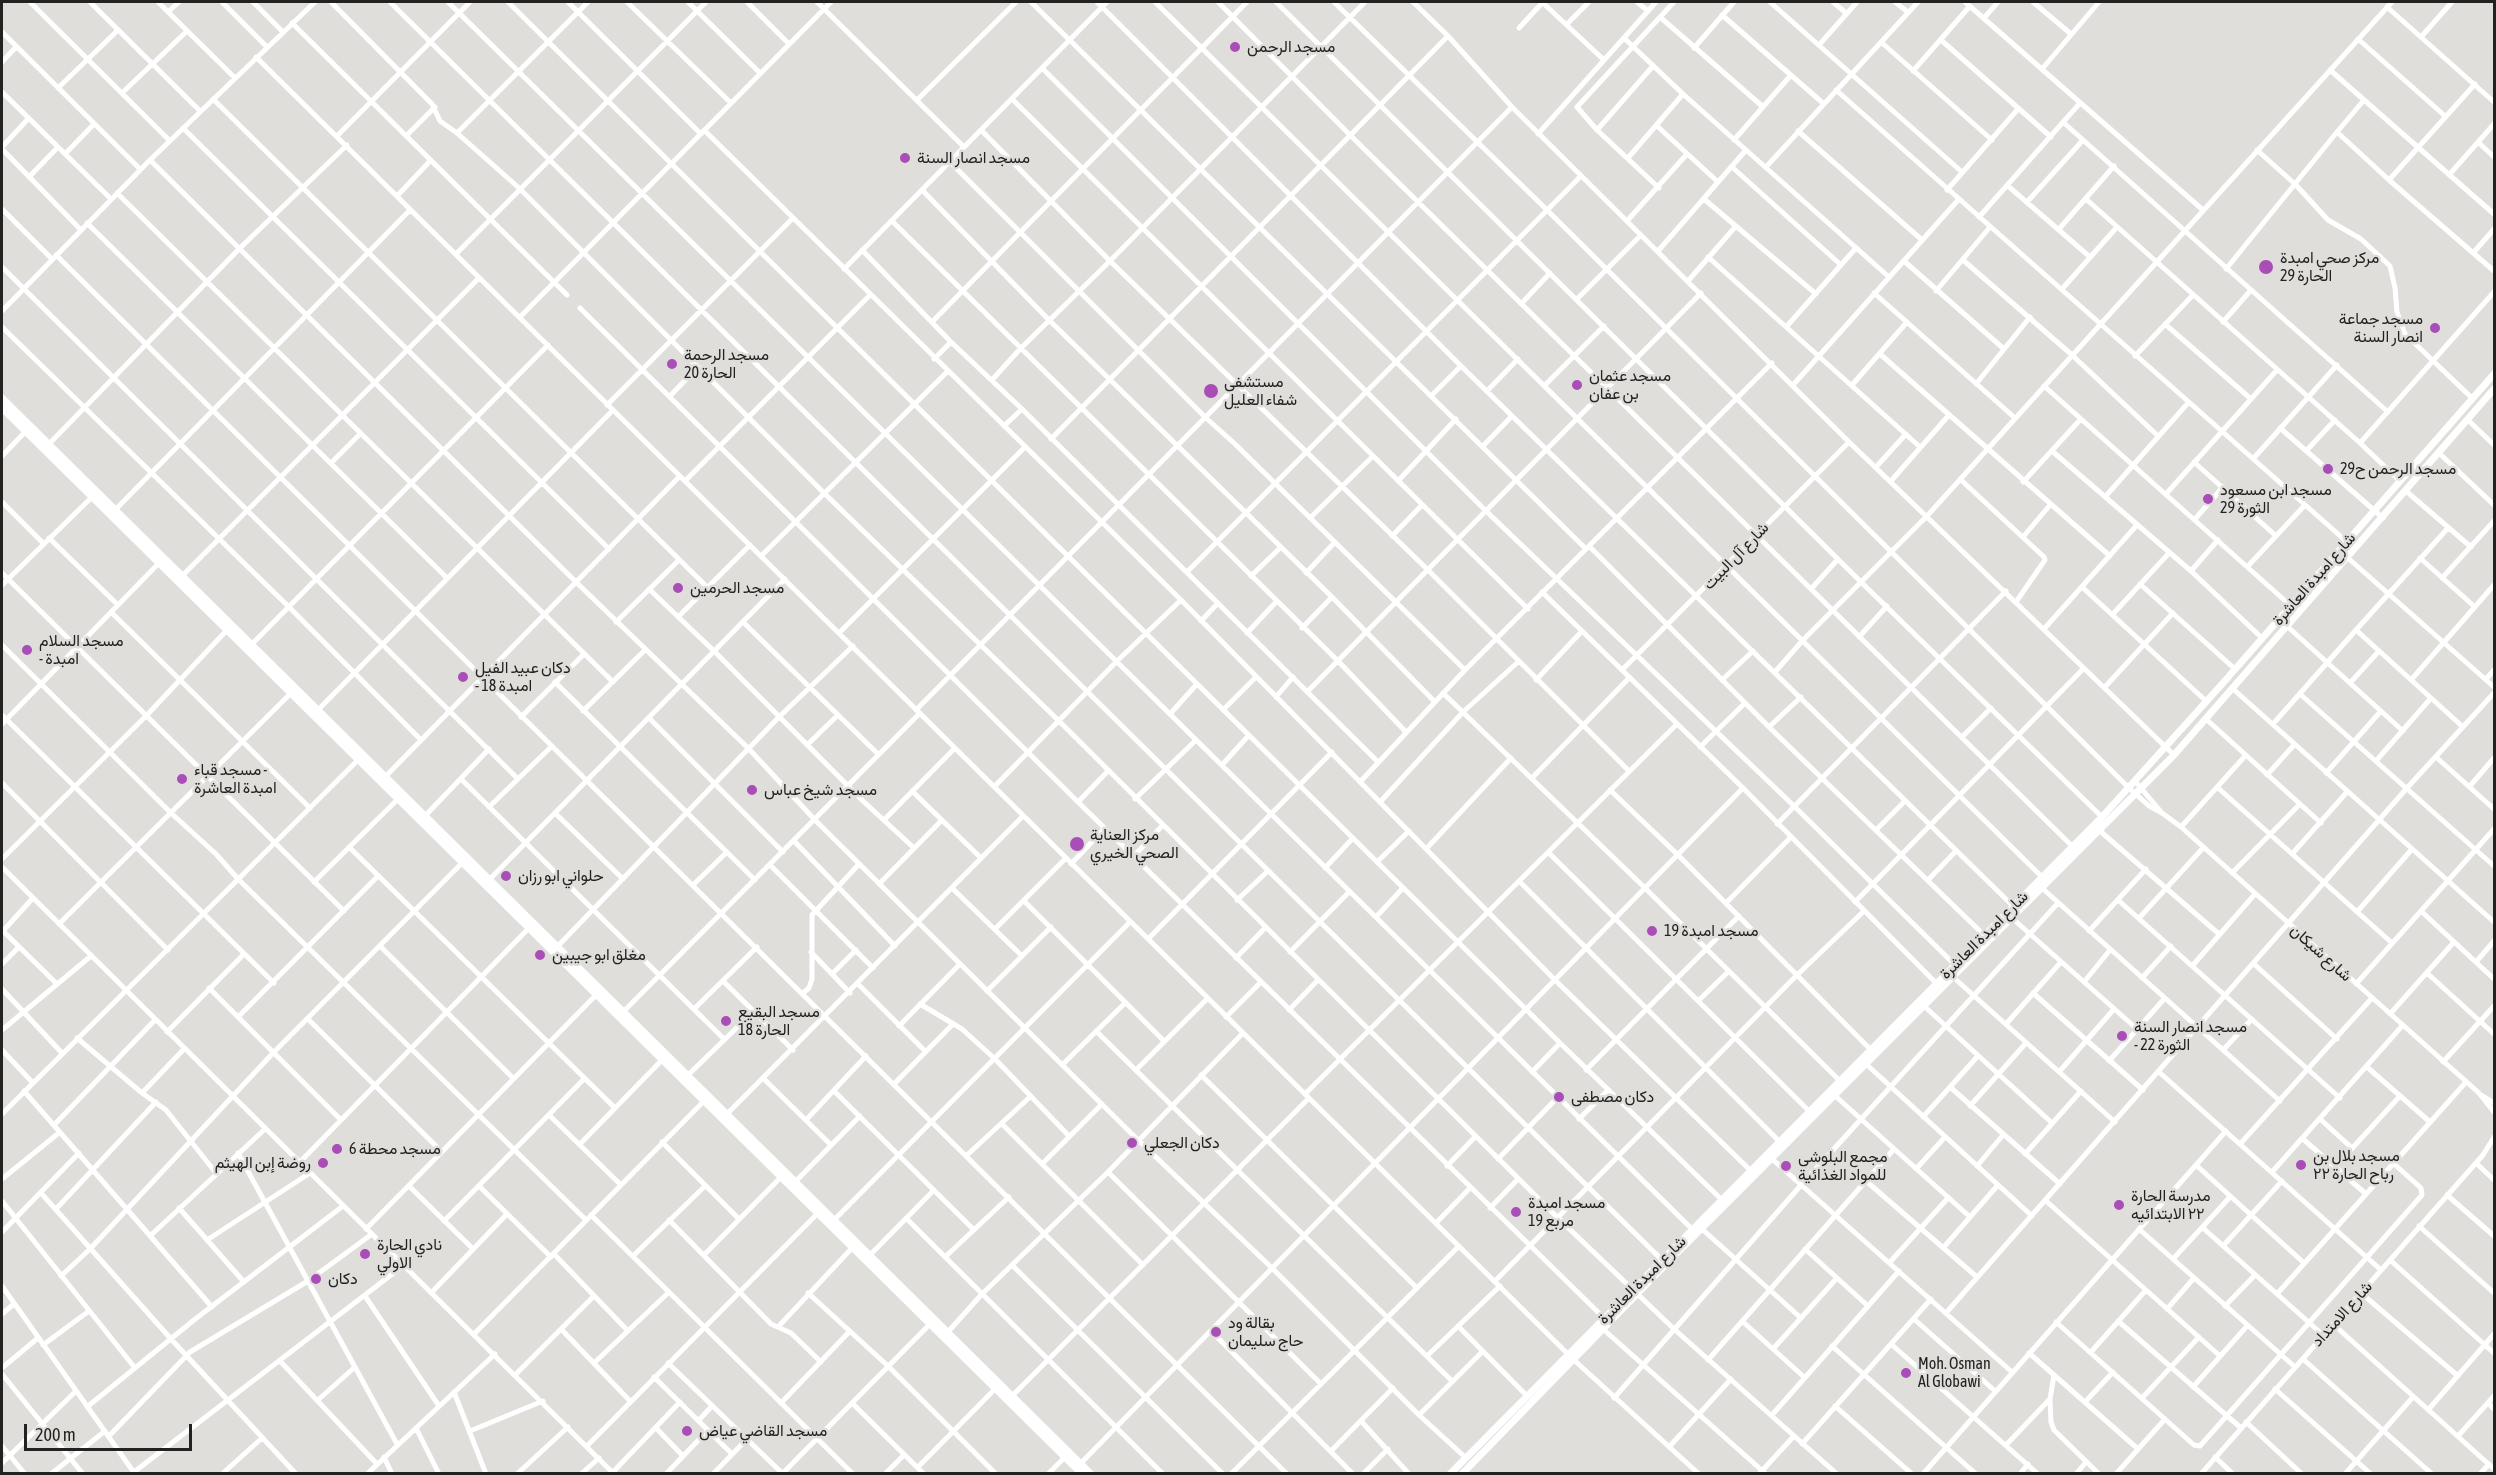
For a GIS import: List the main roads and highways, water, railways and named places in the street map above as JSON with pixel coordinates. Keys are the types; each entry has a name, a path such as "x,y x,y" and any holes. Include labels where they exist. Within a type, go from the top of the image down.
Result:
{"main road":[{"name":"شارع امبدة العاشرة","path":"1450,1473 1527,1396 1603,1329 1662,1260 1721,1199 1809,1111 1866,1064 1936,983 2102,817 2272,628 2494,374"},
{"name":"شارع امبدة العاشرة","path":"1462,1473 1571,1357 1604,1318 1702,1229 1772,1159 1832,1093 1839,1080 1870,1049 1924,1006 2174,755 2494,389"},
{"path":"2,398 134,533 252,644 358,760 529,928 555,949 596,995 621,1015 704,1101 795,1182 820,1211"},
{"path":"2,408 25,432 115,510 159,563 291,693 385,777 621,1015 687,1076 781,1177 869,1256 995,1389 1091,1473"},
{"path":"2272,628 2280,635"},
{"path":"831,1222 852,1248 930,1324 945,1334 1012,1396 1082,1473"}],"place":[{"name":"مسجد الرحمن","path":"1235,47"},
{"name":"مسجد انصار السنة","path":"905,158"},
{"name":"مركز صحي امبدة الحارة 29","path":"2266,267"},
{"name":"مسجد جماعة انصار السنة","path":"2435,328"},
{"name":"مسجد الرحمة الحارة 20","path":"672,364"},
{"name":"مسجد عثمان بن عفان","path":"1577,385"},
{"name":"مستشفى شفاء العليل","path":"1211,391"},
{"name":"مسجد الرحمن ح29","path":"2328,469"},
{"name":"مسجد ابن مسعود الثورة 29","path":"2208,499"},
{"name":"مسجد الحرمين","path":"678,588"},
{"name":"مسجد السلام - امبدة","path":"27,650"},
{"name":"دكان عبيد الفيل - امبدة 18","path":"463,677"},
{"name":"مسجد قباء - امبدة العاشرة","path":"182,779"},
{"name":"مسجد شيخ عباس","path":"752,790"},
{"name":"مركز العناية الصحي الخيري","path":"1077,844"},
{"name":"حلواني ابو رزان","path":"506,876"},
{"name":"مسجد امبدة 19","path":"1652,931"},
{"name":"مغلق ابو جيبين","path":"540,955"},
{"name":"مسجد البقيع الحارة 18","path":"726,1021"},
{"name":"مسجد انصار السنة - الثورة 22","path":"2122,1036"},
{"name":"دكان مصطفى","path":"1559,1097"},
{"name":"دكان الجعلي","path":"1132,1143"},
{"name":"مسجد محطة 6","path":"337,1149"},
{"name":"روضة إبن الهيثم","path":"323,1163"},
{"name":"مسجد بلال بن رباح الحارة ٢٢","path":"2301,1165"},
{"name":"مجمع البلوشي للمواد الغذائية","path":"1786,1166"},
{"name":"مدرسة الحارة ٢٢ الابتدائيه","path":"2119,1205"},
{"name":"مسجد امبدة مربع 19","path":"1516,1212"},
{"name":"نادي الحارة الاولي","path":"365,1254"},
{"name":"دكان","path":"316,1279"},
{"name":"بقالة ود حاج سليمان","path":"1216,1332"},
{"name":"Moh. Osman Al Globawi","path":"1906,1373"},
{"name":"مسجد القاضي عياض","path":"687,1431"}]}
